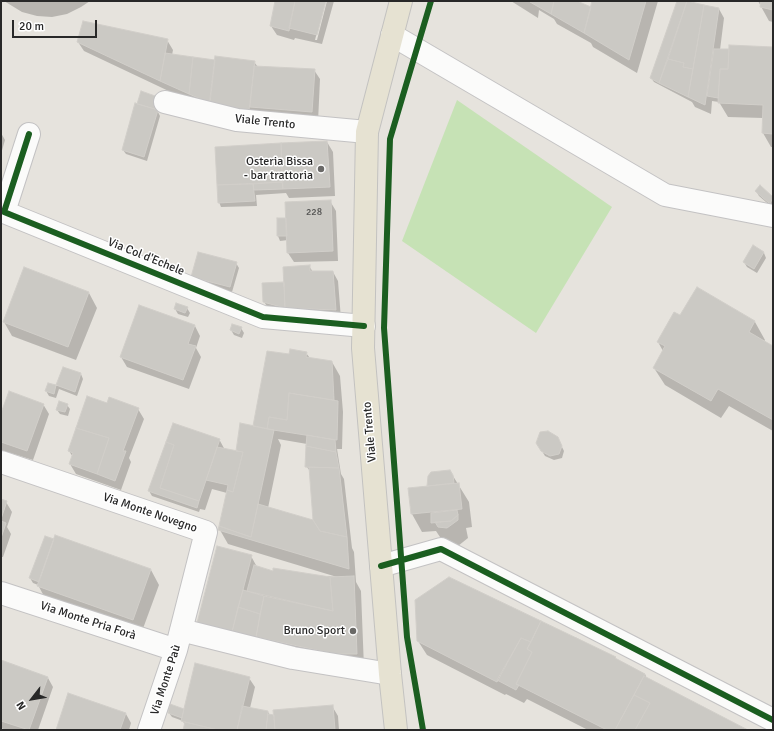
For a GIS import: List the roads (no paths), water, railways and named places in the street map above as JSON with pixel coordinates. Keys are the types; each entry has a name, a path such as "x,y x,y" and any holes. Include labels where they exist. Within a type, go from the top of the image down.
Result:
{"main road":[{"name":"Viale Trento","path":"396,730 363,348 367,132 401,1"}],"street":[{"path":"392,35 665,195 773,216"},
{"name":"Viale Trento","path":"165,102 237,120 367,132"},
{"name":"Via Col d'Echele","path":"29,134 4,212 263,317 364,326"},
{"name":"Via Monte Novegno","path":"1,462 206,532 178,640"},
{"path":"381,566 441,549 773,720"},
{"name":"Via Monte Pria Forà","path":"1,593 178,640"},
{"path":"178,640 390,674"},
{"name":"Via Monte Paù","path":"150,730 178,640"}],"place":[{"name":"Osteria Bissa - bar trattoria","path":"321,169"},
{"name":"Bruno Sport","path":"353,631"}]}
